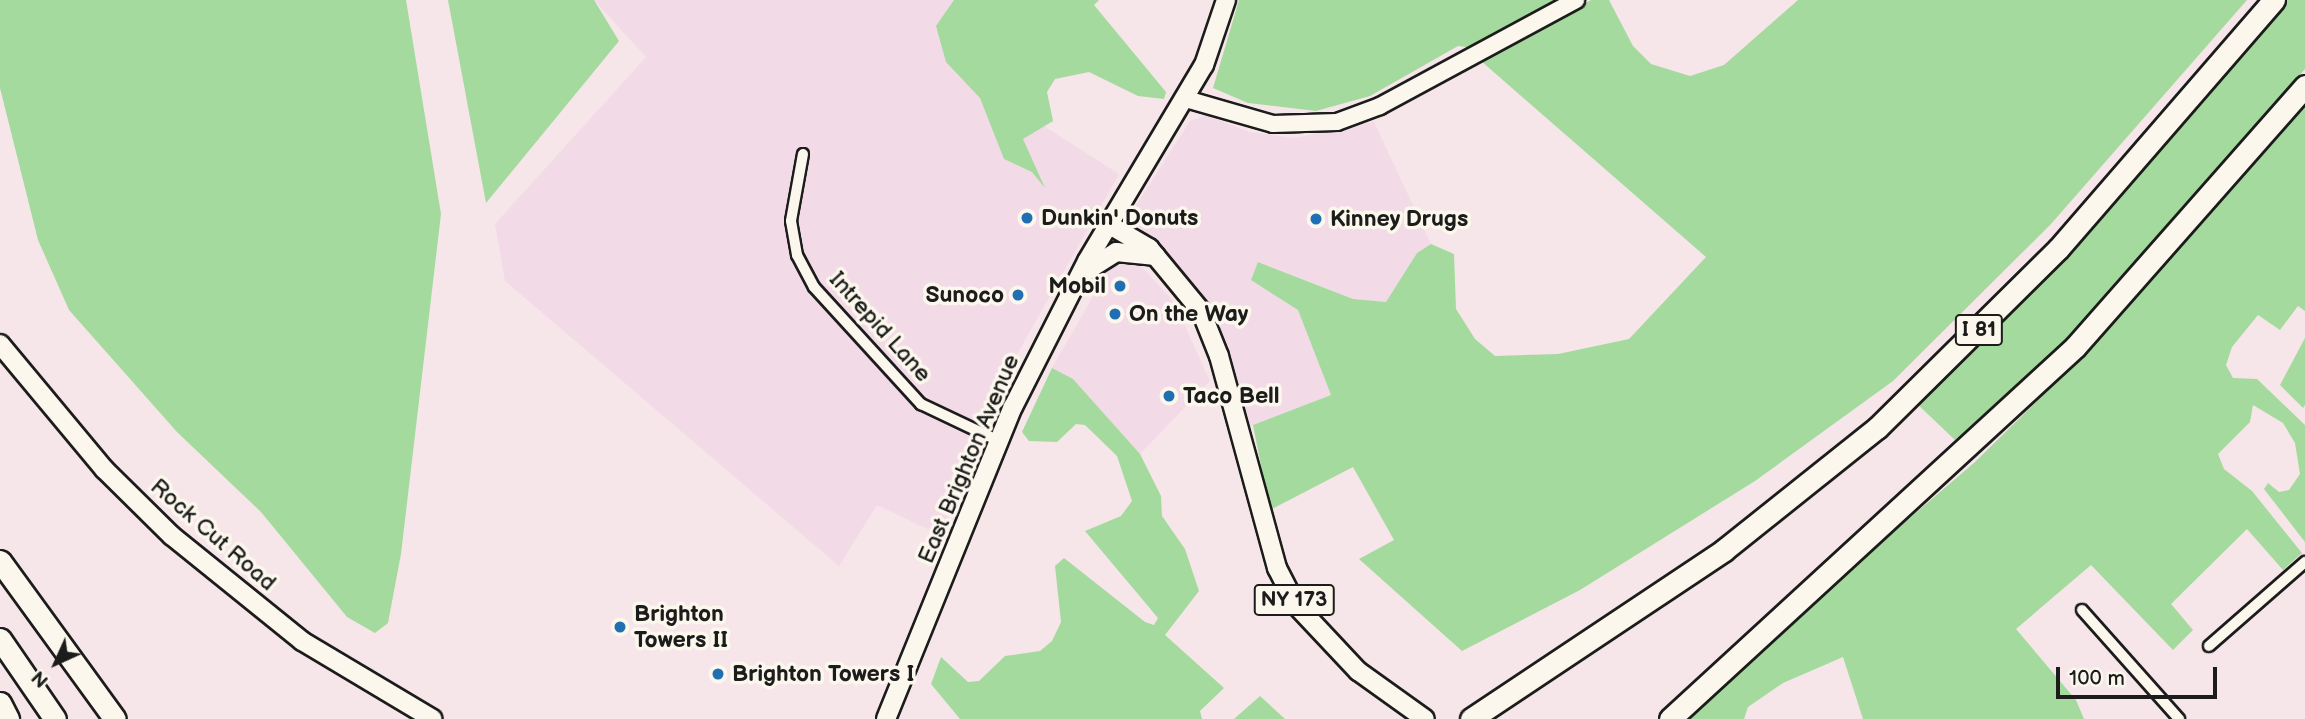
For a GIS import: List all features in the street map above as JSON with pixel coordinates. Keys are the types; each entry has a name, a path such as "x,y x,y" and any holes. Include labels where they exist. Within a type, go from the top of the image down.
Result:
{"highway":[{"name":"I 81","path":"1471,719 1724,550 1877,428 2057,249 2274,0"},
{"path":"1670,719 1732,656 2057,364 2305,86"},
{"path":"0,561 115,719"},
{"path":"0,639 55,719"},
{"path":"0,703 8,719"}],"main road":[{"name":"East Brighton Avenue","path":"886,719 999,441 1078,278 1108,224 1186,99 1226,0"},
{"name":"NY 173","path":"1108,224 1157,257 1201,311 1219,356 1254,495 1296,605 1358,671 1425,719"},
{"path":"1078,278 1116,252 1157,257"},
{"name":"Rock Cut Road","path":"0,344 104,469 172,536 303,641 433,719"}],"street":[{"path":"1186,99 1273,124 1337,122 1380,106 1576,0"},
{"name":"Intrepid Lane","path":"803,154 791,221 797,255 814,287 922,404 999,441"},
{"path":"2209,646 2305,562"},
{"path":"2082,610 2179,719"}],"shaded area":[{"path":"594,0 954,0 1044,126 1119,174 1016,356 942,536 877,505 839,566 505,281 495,224 646,57"},
{"path":"1206,115 1249,132 1294,138 1374,122 1431,244 1417,253 1386,302 1353,299 1259,262 1252,280 1298,310 1331,395 1243,429 1225,346 1204,305 1130,215 1190,121"},
{"path":"1122,261 1141,266 1174,302 1210,381 1140,454 1073,379 1052,368 1107,272"}],"green space":[{"path":"0,0 406,0 441,214 401,554 388,623 375,633 347,617 261,512 177,432 69,310 38,240 0,88"},
{"path":"448,0 594,0 619,41 486,203"},
{"path":"954,0 1099,0 1094,5 1166,92 1164,99 1138,96 1089,72 1055,79 1047,92 1053,121 1023,139 1045,188 1032,172 1004,159 980,98 946,62 936,26"},
{"path":"1239,0 1566,0 1474,48 1458,46 1370,96 1316,111 1248,103 1213,88"},
{"path":"1591,0 1609,0 1633,46 1651,64 1690,76 1724,65 1798,0 2247,0 2051,224 1893,381 1755,481 1580,590 1462,651 1359,559 1394,540 1353,467 1270,510 1253,425 1331,395 1298,310 1251,280 1258,262 1353,299 1386,302 1417,253 1431,244 1454,254 1456,309 1475,339 1495,356 1558,354 1629,339 1706,257 1481,61"},
{"path":"2287,0 2305,0 2305,69 2062,343 1955,440 1913,400 2056,267"},
{"path":"2305,104 2305,311 2298,306 2280,330 2258,315 2232,347 2226,365 2233,378 2257,379 2305,425 2305,542 2264,489 2268,483 2279,492 2289,490 2300,474 2295,443 2283,423 2253,405 2250,422 2218,454 2224,469 2252,491 2302,553 2283,570 2247,529 2171,604 2193,630 2173,650 2091,565 2016,629 2076,700 2084,719 1863,719 1843,657 1783,683 1748,707 1744,719 1692,719 1686,710 1975,462 2081,358"},
{"path":"2305,338 2305,405 2303,408 2280,385"},
{"path":"1052,368 1073,379 1140,454 1161,496 1162,516 1185,549 1199,591 1165,635 1224,688 1200,711 1202,719 960,719 931,684 941,657 968,682 979,681 1005,656 1040,651 1052,641 1061,622 1055,566 1064,558 1145,622 1154,625 1158,618 1085,531 1121,516 1132,501 1117,456 1085,425 1076,424 1057,442 1029,441 1022,432"},
{"path":"1260,696 1285,719 1234,719"}],"place":[{"name":"Dunkin' Donuts","path":"1027,218"},
{"name":"Kinney Drugs","path":"1316,219"},
{"name":"Mobil","path":"1120,286"},
{"name":"Sunoco","path":"1018,295"},
{"name":"On the Way","path":"1115,314"},
{"name":"Taco Bell","path":"1169,396"},
{"name":"Brighton Towers II","path":"620,627"},
{"name":"Brighton Towers I","path":"718,674"}]}
